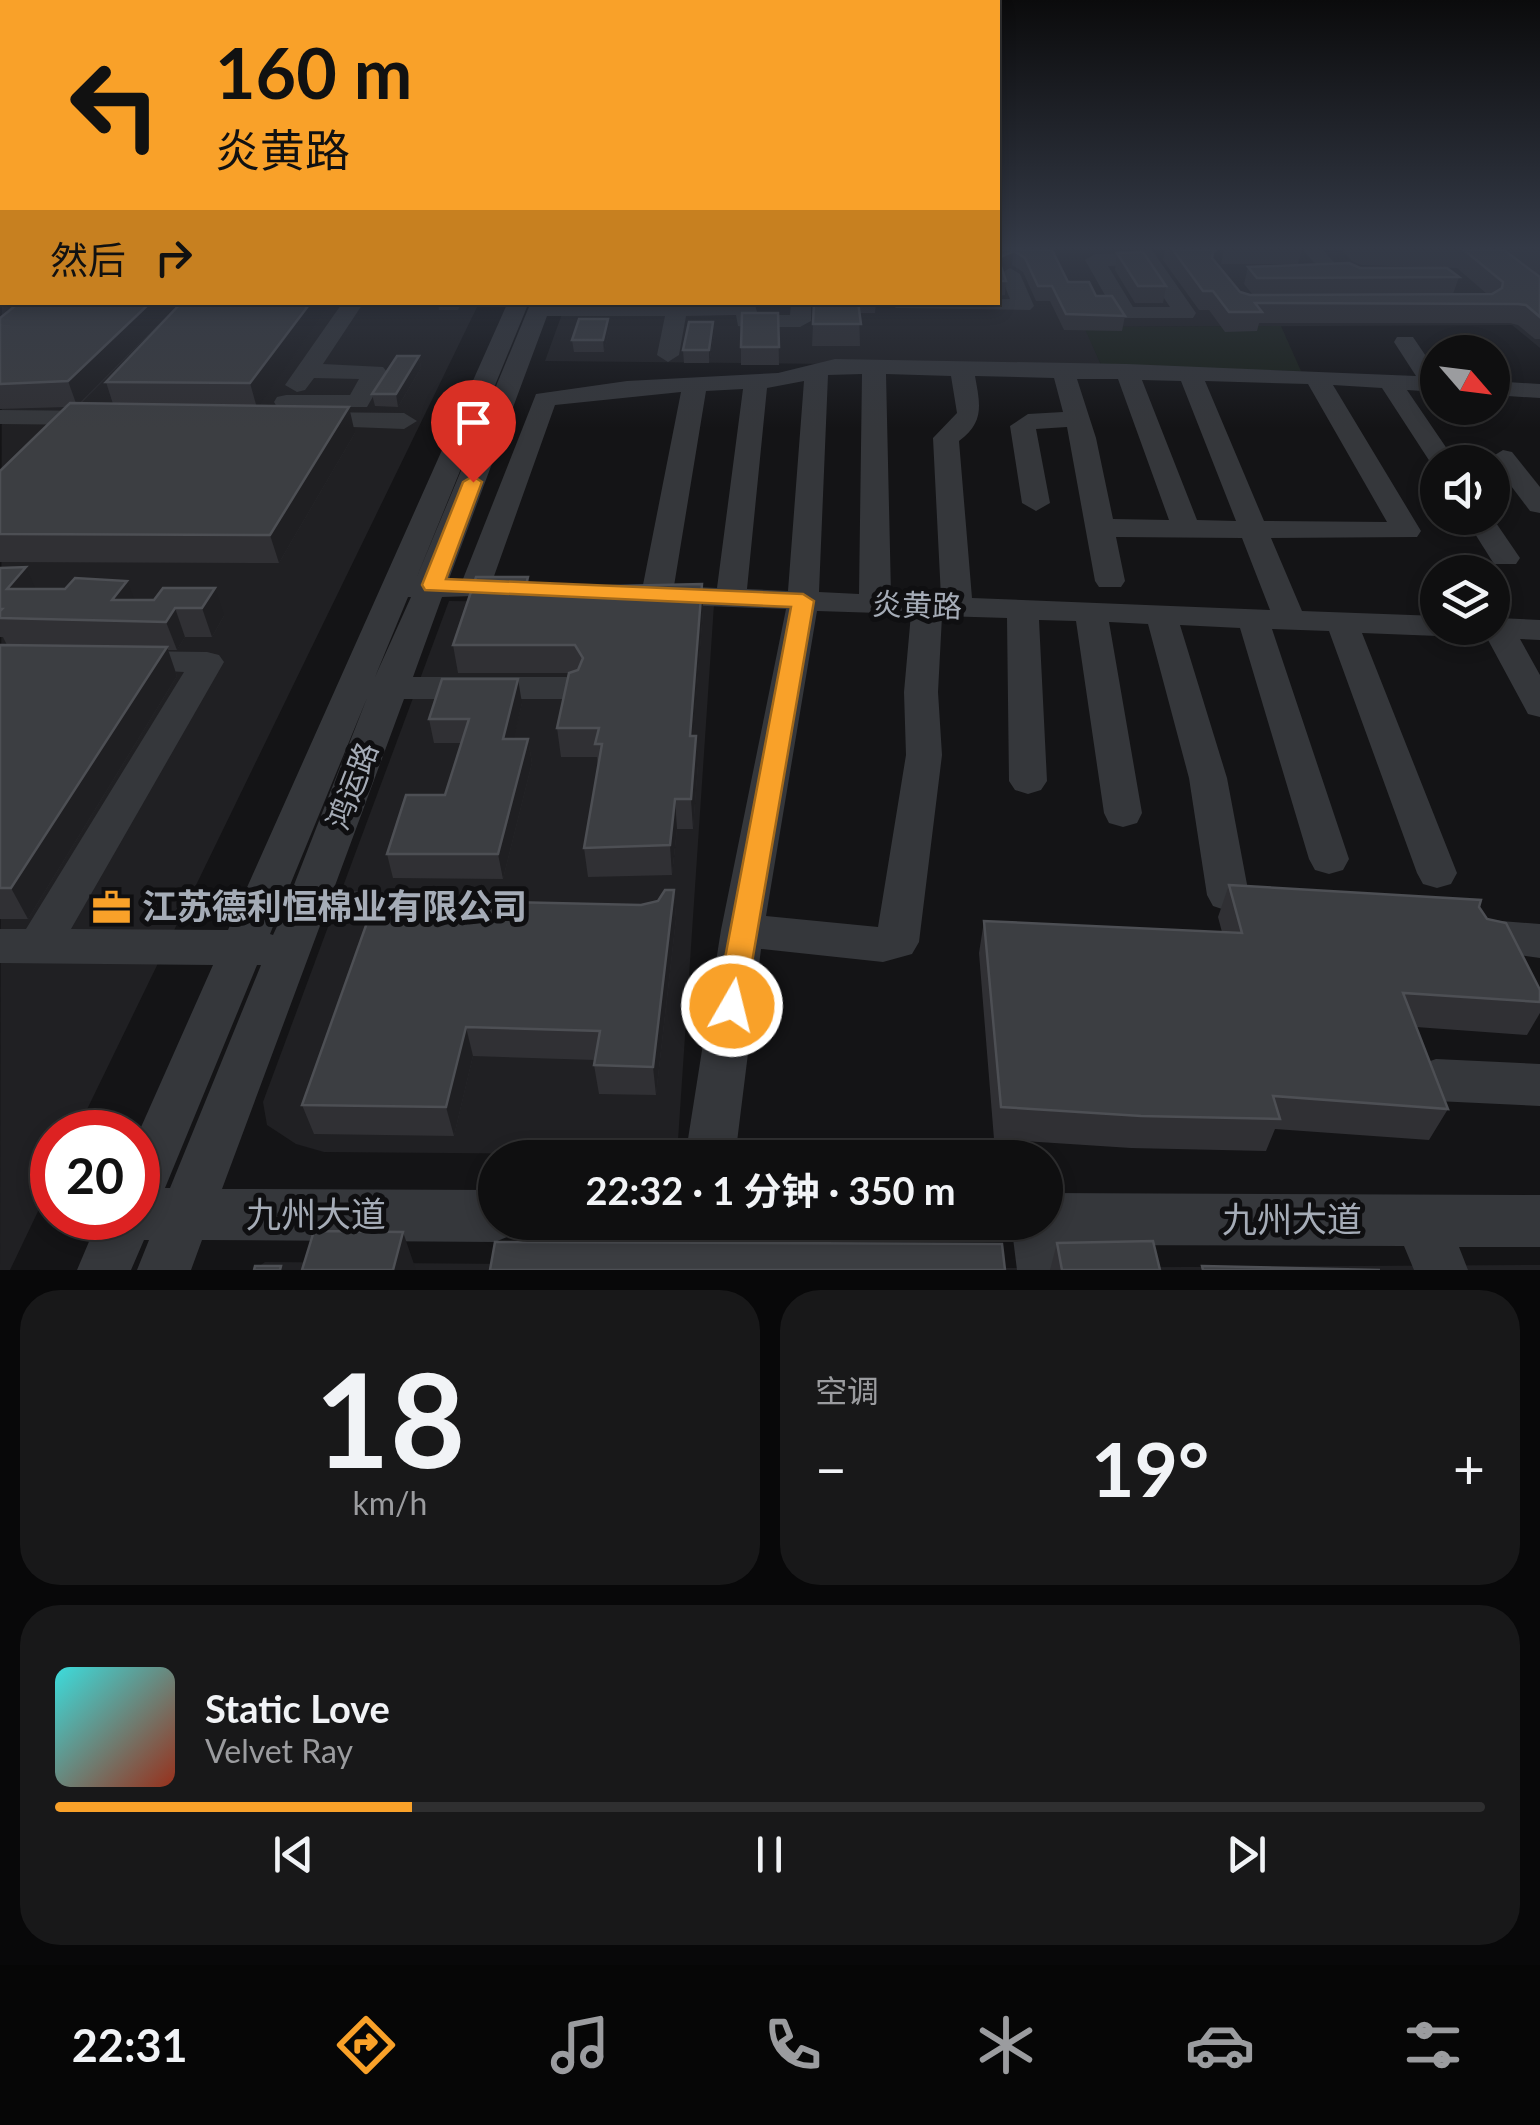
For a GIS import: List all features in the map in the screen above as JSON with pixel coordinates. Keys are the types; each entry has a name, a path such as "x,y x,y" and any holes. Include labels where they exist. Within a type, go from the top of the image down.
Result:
{"street":[{"path":"349,309 273,420 404,421"},
{"name":"鸿运路","path":"160,1140 354,688 415,586 532,309"},
{"path":"668,355 677,309"},
{"path":"748,309 746,321 800,322 801,309"},
{"path":"1405,342 1420,364"},
{"path":"475,587 545,399 756,382 806,376 817,368 874,366 1316,377 1420,384"},
{"path":"874,366 875,604"},
{"path":"713,1140 742,930 803,601 817,368"},
{"path":"742,930 883,945 897,942 924,755 921,692 942,603 946,438 962,427 969,413 962,369"},
{"path":"1063,370 1103,528 1110,581"},
{"path":"286,402 358,402 376,394 385,378 376,372 306,371"},
{"path":"1126,372 1186,528"},
{"path":"1190,373 1290,620"},
{"path":"1257,537 1407,531 1316,377"},
{"path":"731,598 756,382"},
{"path":"1390,382 1432,445"},
{"path":"657,594 695,384"},
{"path":"1510,389 1540,391"},
{"path":"86,418 110,392"},
{"path":"0,417 123,418"},
{"path":"1036,502 1023,426 1036,419 1078,420"},
{"path":"1510,467 1540,505"},
{"path":"1103,528 1186,528 1330,551"},
{"path":"415,586 530,589"},
{"name":"鸿运路","path":"164,1270 162,1214 290,948 392,688 415,586"},
{"name":"炎黄路","path":"620,593 1420,625"},
{"path":"1024,610 1028,781"},
{"path":"1091,613 1123,813"},
{"path":"1161,615 1208,778 1228,895"},
{"path":"1253,619 1329,860"},
{"path":"1342,622 1438,873"},
{"path":"1510,629 1540,630"},
{"path":"1498,645 1540,706"},
{"path":"19,947 208,662 94,660"},
{"path":"354,688 566,688"},
{"path":"259,906 489,911"},
{"path":"1488,937 1540,941"},
{"path":"19,947 290,948"},
{"path":"1436,1080 1540,1084"},
{"name":"九州大道","path":"162,1214 478,1216"},
{"name":"九州大道","path":"1063,1219 1540,1221"},
{"path":"1421,1221 1441,1270"},
{"path":"104,1270 117,1240"},
{"path":"1040,1240 1044,1270"}],"shaded area":[{"path":"2,309 476,309 87,1110 30,1110 30,1228 10,1270 0,1270"},
{"path":"564,309 1540,309 1540,348 1512,325 1085,327 1102,367 545,361"},
{"path":"1281,326 1301,371 1102,367 1084,327"},
{"path":"449,601 714,604 678,1140 478,1140 478,1153 324,1152 296,1144 267,1125 263,1102"},
{"path":"265,1262 1015,1268 1540,1265 1540,1270 254,1270"}],"building":[{"path":"11,309 143,309 68,381 0,384 0,318"},
{"path":"175,309 306,309 250,383 106,382"},
{"path":"814,309 859,309 861,324 813,324"},
{"path":"1064,309 1121,309 1125,316 1066,314"},
{"path":"1227,309 1262,312 1229,312"},
{"path":"742,313 778,313 779,347 741,347"},
{"path":"579,319 608,319 603,340 572,340"},
{"path":"689,322 713,322 709,350 683,350"},
{"path":"397,356 419,356 396,394 372,394"},
{"path":"70,403 349,407 270,535 0,534 0,471"},
{"path":"26,567 7,589 65,589 75,578 127,581 112,600 154,600 163,588 215,588 202,608 175,608 166,622 0,618 0,568"},
{"path":"476,577 528,577 525,588 702,584 690,736 696,736 691,799 675,799 670,845 584,848 602,744 595,744 599,728 557,728 569,673 578,670 583,658 575,645 453,645"},
{"path":"0,645 167,647 11,888 0,888"},
{"path":"442,679 518,679 503,739 528,739 498,854 387,854 406,795 445,795 469,719 429,719"},
{"path":"1229,885 1481,900 1479,907 1487,919 1506,923 1540,990 1540,1002 1403,993 1448,1109 1273,1096 1280,1119 1001,1107 984,921 1242,933"},
{"path":"665,890 674,890 653,1067 594,1065 600,1031 466,1027 446,1107 302,1105 369,917 406,917 413,900 641,905 658,901"},
{"path":"314,1231 403,1232 393,1270 302,1270"},
{"path":"1153,1241 1160,1270 1062,1270 1057,1243"},
{"path":"495,1242 1002,1244 1005,1270 490,1270"},
{"path":"255,1266 281,1266 280,1270 254,1270"},
{"path":"1202,1266 1380,1270 1203,1270"}],"place":[{"name":"江苏德利恒棉业有限公司","path":"112,907"}],"route":[{"path":"473,482 433,585 803,601 742,930 732,1006"}]}
